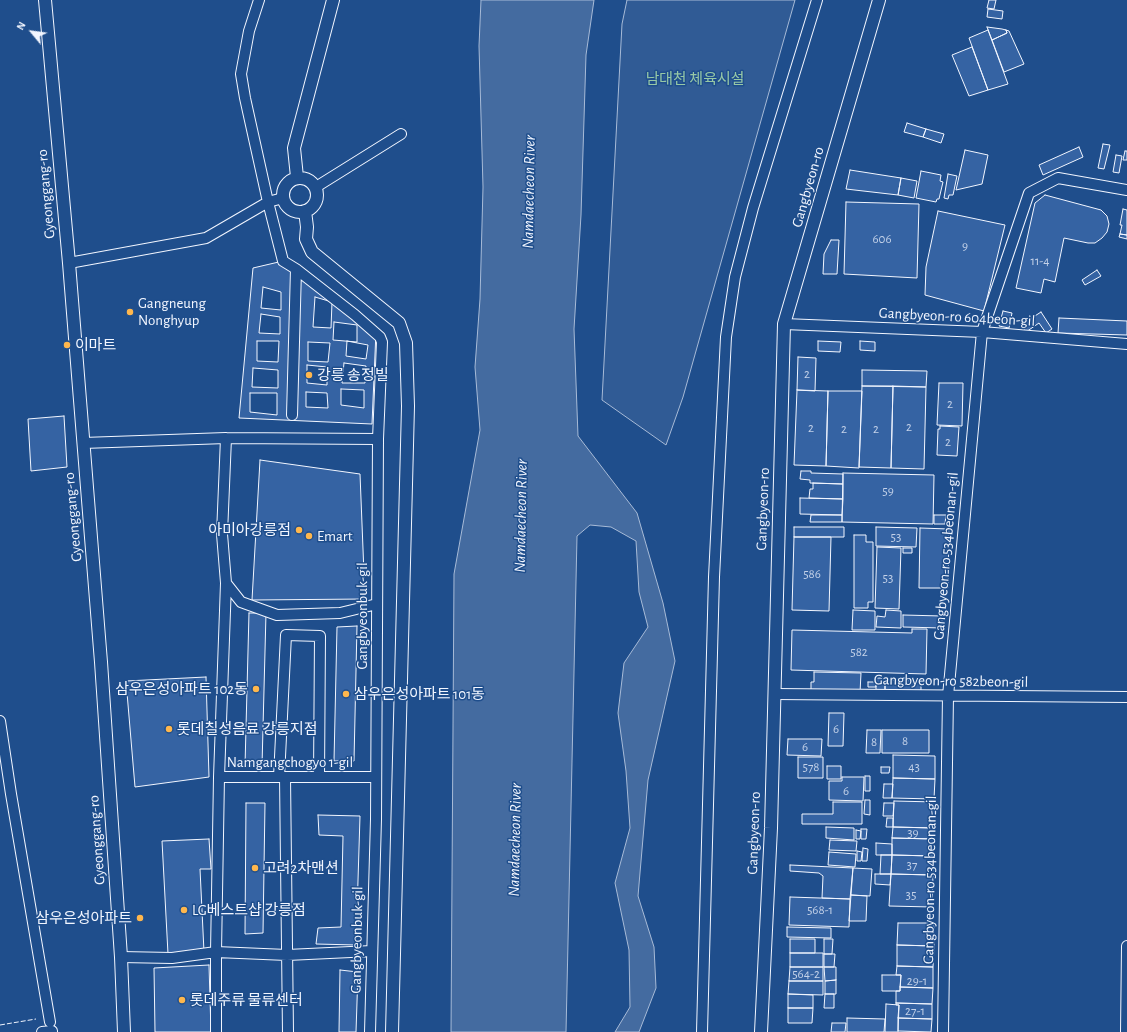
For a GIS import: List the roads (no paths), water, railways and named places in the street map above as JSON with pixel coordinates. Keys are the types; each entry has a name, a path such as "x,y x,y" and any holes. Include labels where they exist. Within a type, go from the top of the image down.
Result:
{"street":[{"name":"Gyeonggang-ro","path":"45,0 101,662 121,957 124,1032"},
{"name":"Gangbyeonbuk-gil","path":"259,0 249,30 241,74 245,98 282,261 296,269 355,316 380,337 382,342 378,439 376,778 370,1032"},
{"path":"297,177 294,148 332,0"},
{"path":"702,1032 714,577 726,337 735,277 751,214 817,0"},
{"name":"Gangbyeon-ro","path":"761,1032 771,828 784,324 879,0"},
{"path":"316,187 401,134"},
{"path":"297,177 303,177 312,182 318,193 317,199 310,209 299,212 288,208 283,198 284,187 287,182 297,177"},
{"name":"Gangbyeon-ro 534beonan-gil","path":"943,1032 948,696 982,332 1029,193 1058,178 1127,190"},
{"path":"68,263 206,238 268,202 283,198"},
{"path":"305,211 307,227 306,240 312,252 398,323 406,343 408,406 392,1032"},
{"path":"292,415 296,269"},
{"name":"Gangbyeon-ro 604beon-gil","path":"784,324 982,332 1127,344"},
{"path":"83,443 226,438 378,439"},
{"path":"219,777 226,583 222,534 226,438"},
{"path":"226,583 241,602 277,615 340,613 377,604"},
{"path":"288,1032 282,777 286,635 320,636 319,777"},
{"name":"Gangbyeon-ro 582beon-gil","path":"775,694 1127,697"},
{"path":"0,721 12,802 52,1031 42,1032"},
{"name":"Namgangchogyo 1-gil","path":"216,1032 219,777 376,778"},
{"path":"1126,1032 1127,946"},
{"path":"121,957 172,958 216,952 287,955 372,951"}],"water":[{"name":"Namdaecheon River","path":"481,0 594,0 586,55 581,215 574,329 578,436 637,513 663,603 675,661 648,780 638,896 654,947 656,988 639,1032 615,1032 630,1007 629,950 615,883 630,828 626,771 618,713 624,663 648,627 639,592 636,541 611,527 590,525 577,536 566,1032 451,1032 454,574 480,430 475,367 480,299 483,187 479,46"}],"place":[{"name":"Gangneung Nonghyup","path":"130,312"},
{"name":"이마트","path":"67,345"},
{"name":"강릉 송정빌","path":"309,375"},
{"name":"아미아강릉점","path":"299,530"},
{"name":"Emart","path":"309,536"},
{"name":"삼우은성아파트 102동","path":"256,689"},
{"name":"삼우은성아파트 101동","path":"346,694"},
{"name":"롯데칠성음료 강릉지점","path":"169,729"},
{"name":"고려2차맨션","path":"255,868"},
{"name":"LG베스트샵 강릉점","path":"184,910"},
{"name":"삼우은성아파트","path":"140,918"},
{"name":"롯데주류 물류센터","path":"182,1000"}],"park label":[{"name":"남대천 체육시설","path":"695,79"}]}
